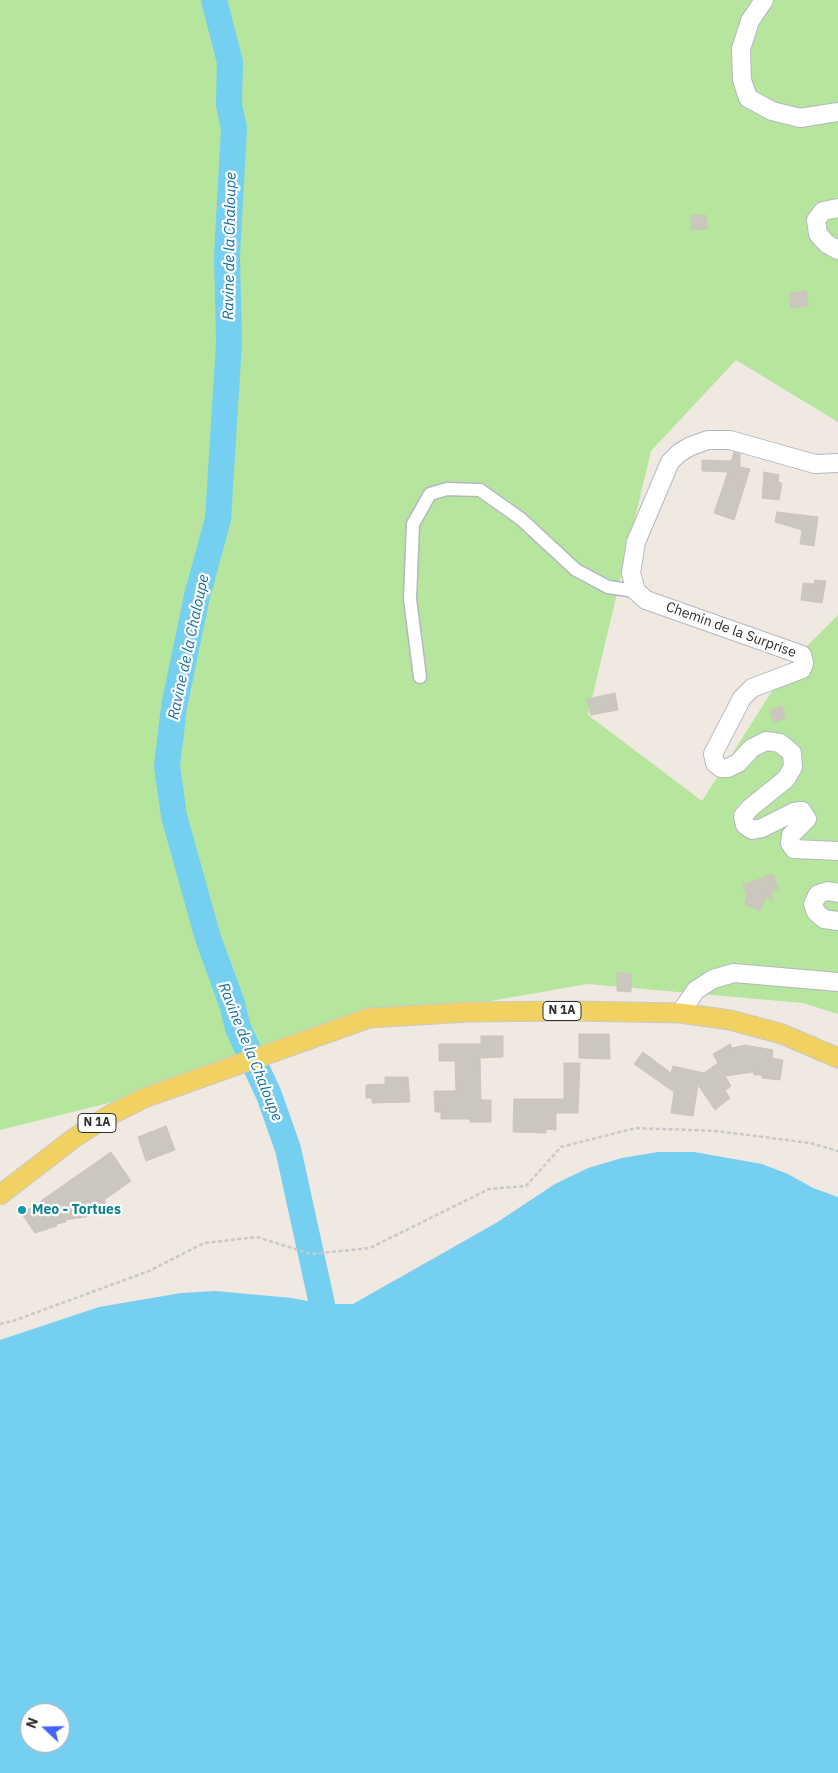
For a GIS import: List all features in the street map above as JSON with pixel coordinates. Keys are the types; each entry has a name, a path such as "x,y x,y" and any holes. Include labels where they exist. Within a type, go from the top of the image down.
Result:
{"main road":[{"path":"764,0 750,21 741,49 742,80 748,98 772,111 800,118 838,112"},
{"path":"838,208 823,211 816,220 818,234 827,244 838,250"},
{"path":"636,591 631,573 636,542 670,462 679,453 708,440 730,440 816,464 838,463"},
{"name":"Chemin de la Surprise","path":"636,591 652,602 802,655 804,664 802,669 752,688 742,698 713,754 715,762 721,768 728,768 738,763 752,748 766,741 780,742 792,753 793,767 786,779 750,808 744,816 745,825 752,830 762,828 794,812 802,811 807,819 791,835 790,843 794,849 838,850"},
{"path":"838,893 828,891 818,894 813,904 816,912 824,919 838,921"},
{"path":"680,1014 696,990 713,979 734,973 838,982"},
{"name":"N 1A","path":"0,1195 74,1138 108,1116 144,1098 369,1018 418,1013 573,1011 680,1014 730,1020 782,1034 838,1058"}],"street":[{"path":"420,677 410,599 412,524 430,494 447,489 480,490 521,518 576,570 608,587 636,591"}],"path":[{"path":"0,1324 149,1271 204,1243 257,1237 311,1254 370,1248 489,1189 526,1186 561,1147 636,1128 716,1131 810,1143 838,1151"}],"green space":[{"path":"0,0 838,0 838,422 736,360 651,451 588,715 702,801 790,663 838,615 838,1014 803,1003 587,984 366,1023 121,1100 0,1130"}],"water":[{"path":"658,1152 694,1152 762,1164 788,1174 813,1188 838,1197 838,1773 0,1773 0,1340 99,1307 181,1293 215,1291 292,1298 322,1304 353,1304 496,1223 555,1184 588,1168 622,1158"}],"building":[{"path":"691,215 706,215 707,229 692,230"},
{"path":"806,291 808,306 791,308 790,293"},
{"path":"734,452 740,454 740,467 750,469 734,520 714,513 728,472 702,471 702,460 731,461"},
{"path":"764,472 779,475 778,482 782,483 779,500 762,498"},
{"path":"777,512 818,517 814,546 800,544 802,530 775,522"},
{"path":"815,580 826,581 822,603 801,600 803,583 814,584"},
{"path":"615,693 618,710 591,715 587,699"},
{"path":"782,706 786,718 774,722 770,710"},
{"path":"773,874 778,889 771,892 773,900 766,896 760,911 745,904 747,897 743,885"},
{"path":"617,973 631,974 631,992 617,991"},
{"path":"579,1034 609,1034 610,1059 579,1058"},
{"path":"481,1036 503,1036 503,1057 480,1058 481,1100 491,1100 491,1122 470,1122 470,1119 441,1119 441,1112 435,1112 434,1091 456,1091 455,1061 439,1061 439,1044 481,1044"},
{"path":"730,1044 732,1048 745,1045 773,1050 772,1058 783,1060 780,1080 762,1078 762,1075 754,1075 754,1072 725,1076 731,1086 725,1091 730,1098 715,1110 698,1085 693,1116 671,1113 674,1092 634,1064 643,1052 671,1073 673,1066 704,1073 718,1063 713,1054"},
{"path":"564,1063 580,1063 578,1113 556,1113 556,1130 546,1129 546,1133 513,1132 514,1099 564,1099"},
{"path":"385,1077 408,1077 410,1102 372,1103 372,1098 366,1098 366,1085 385,1084"},
{"path":"166,1126 175,1150 146,1161 138,1137"},
{"path":"111,1152 131,1181 104,1200 106,1203 86,1217 65,1220 66,1222 56,1224 57,1226 35,1233 22,1214"}],"waterway":[{"name":"Ravine de la Chaloupe","path":"214,0 230,62 229,105 234,128 227,256 229,343 218,519 197,596 174,707 167,766 174,816 208,938 232,1004 238,1028 269,1095 288,1149 322,1304"}],"place":[{"name":"Meo - Tortues","path":"22,1210"}]}
